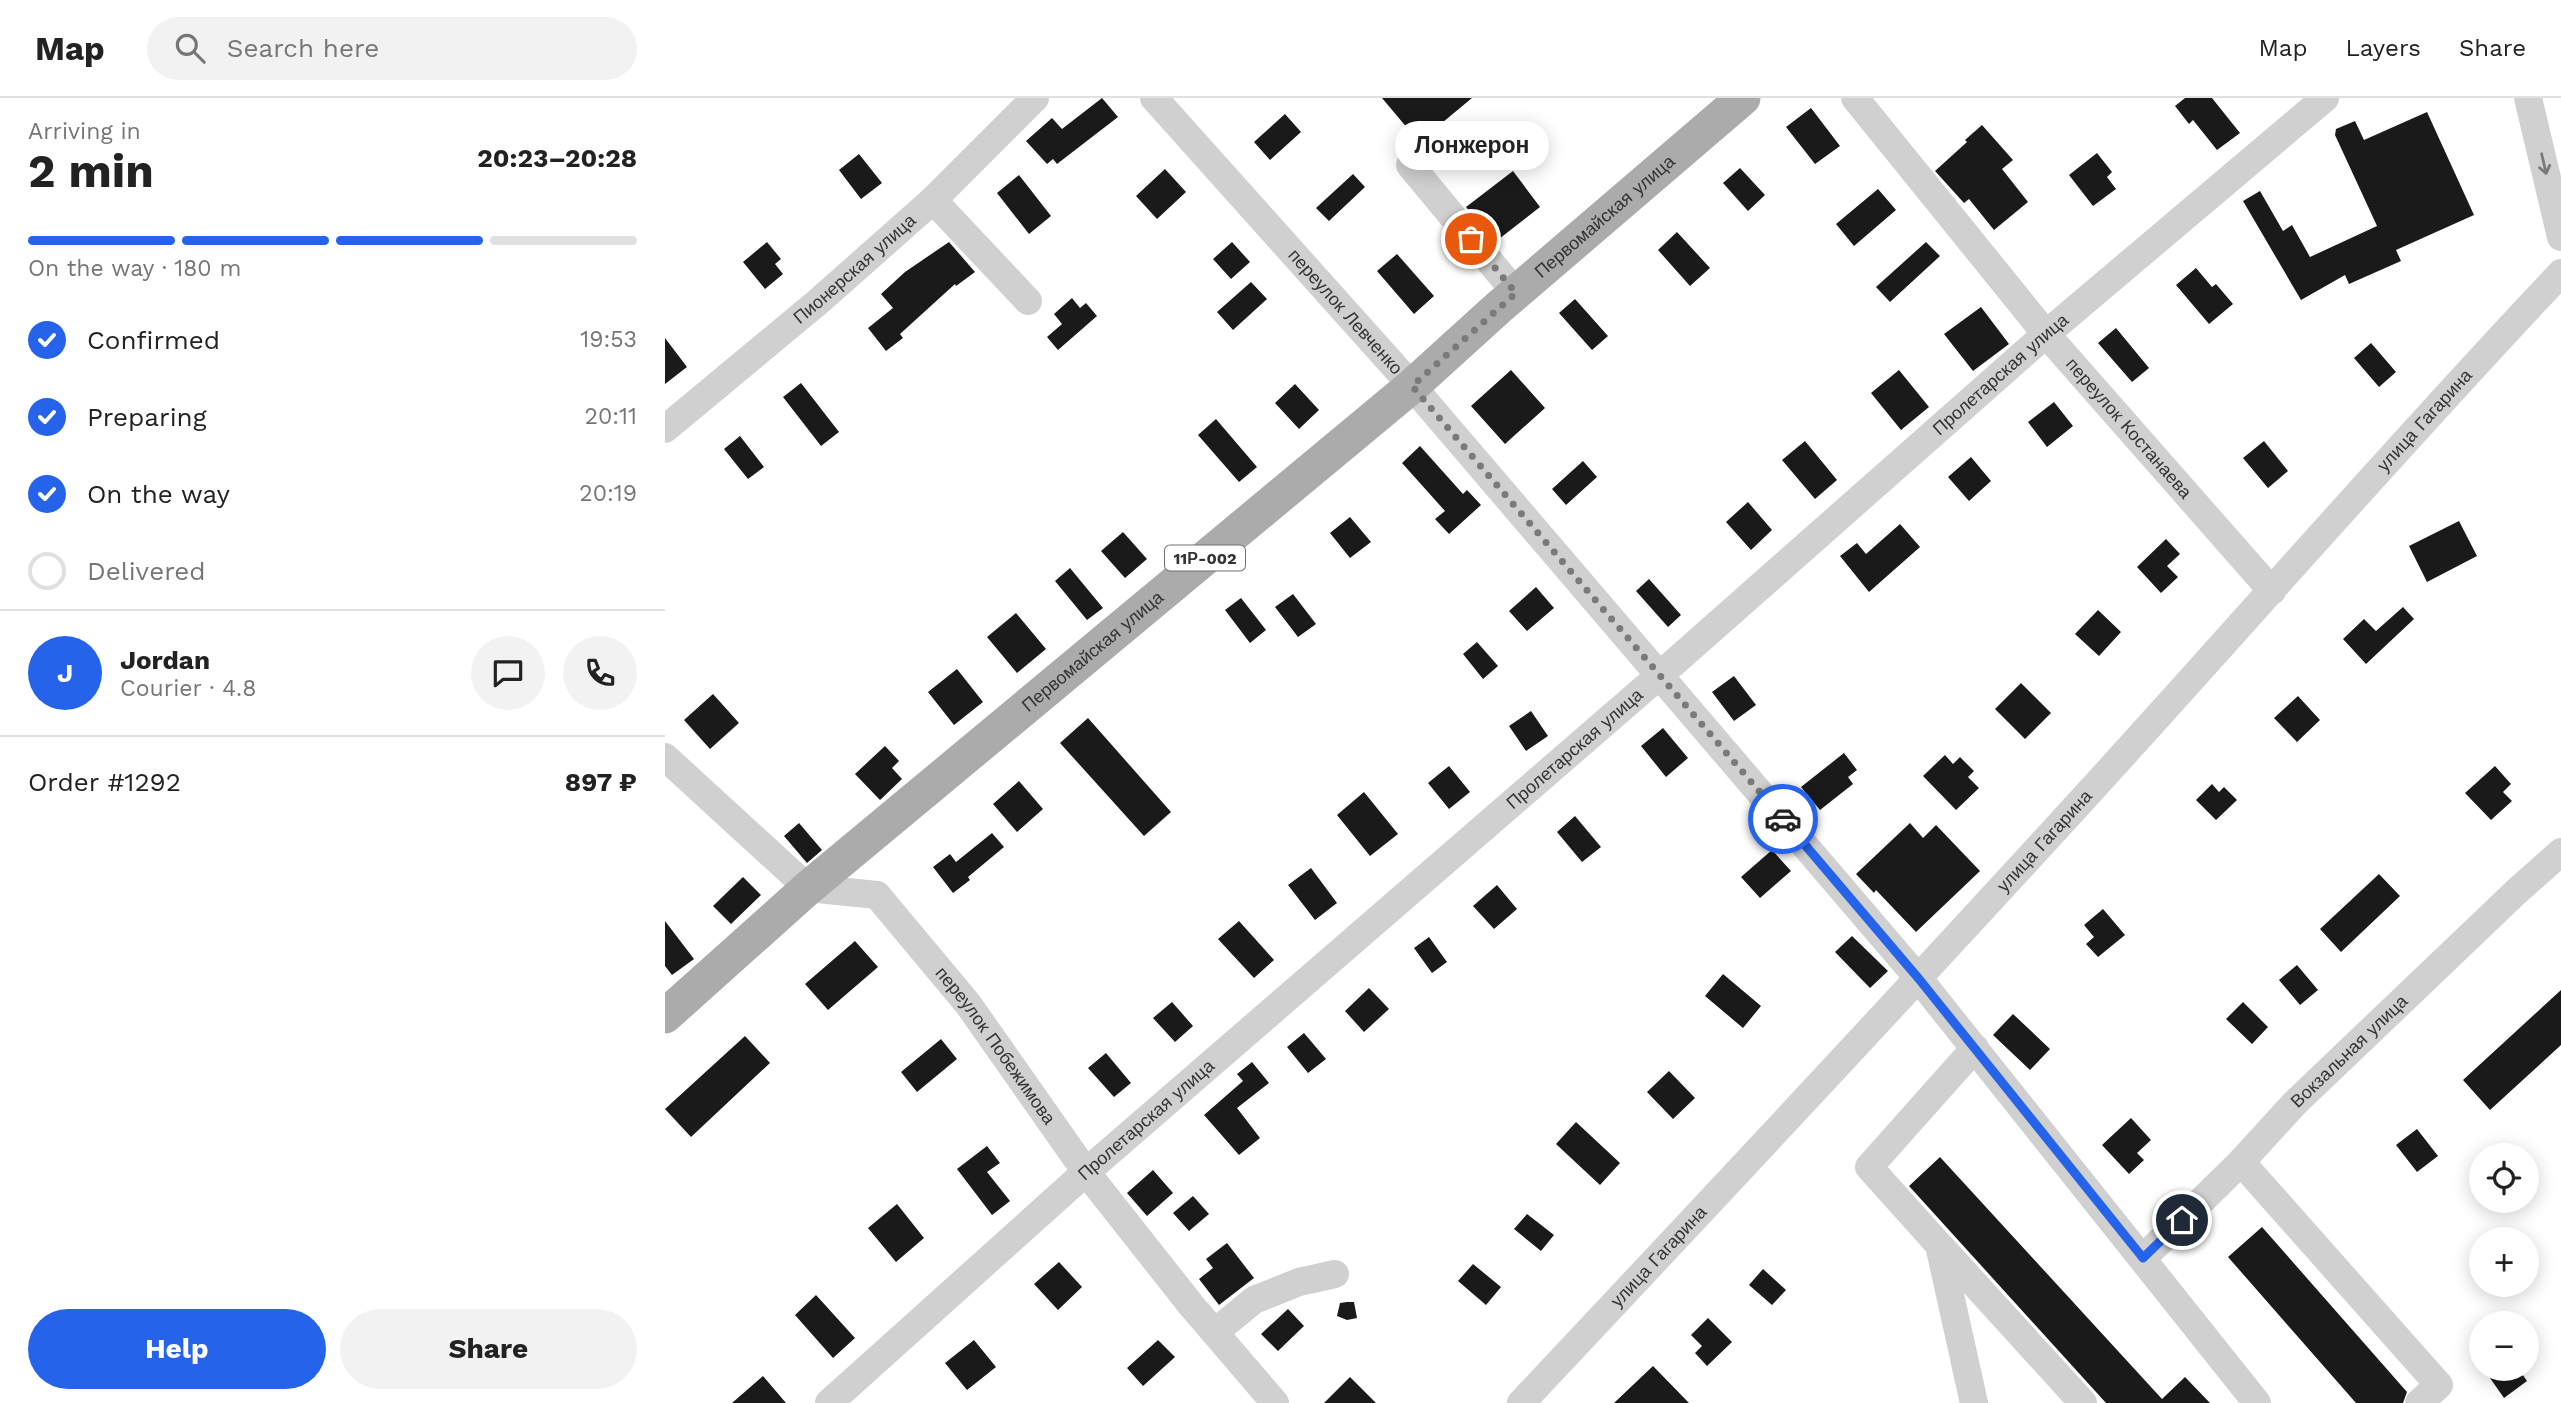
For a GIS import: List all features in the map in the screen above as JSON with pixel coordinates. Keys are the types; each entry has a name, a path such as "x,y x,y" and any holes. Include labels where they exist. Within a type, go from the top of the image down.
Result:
{"main road":[{"name":"Первомайская улица","path":"665,1016 808,888 1412,386 1743,98"}],"street":[{"name":"Пионерская улица","path":"665,429 819,302 933,200 1035,98"},
{"name":"переулок Левченко","path":"1154,98 1412,386 1919,979 2257,1403"},
{"name":"переулок Костанаева","path":"1854,98 2046,334 2272,591"},
{"name":"Пролетарская улица","path":"829,1403 1086,1172 1660,675 2046,334 2325,98"},
{"path":"2528,98 2561,237"},
{"path":"1410,165 1516,293"},
{"path":"933,200 1028,302"},
{"name":"улица Гагарина","path":"1521,1403 1919,979 2477,362 2561,273"},
{"path":"665,757 808,888"},
{"name":"Вокзальная улица","path":"2143,1258 2241,1162 2294,1104 2516,891 2561,852"},
{"name":"переулок Побежимова","path":"808,888 877,895 968,1004 1086,1172 1191,1306 1275,1403"},
{"path":"1975,1048 1870,1167 2083,1403"},
{"path":"2241,1162 2439,1385 2419,1403"},
{"path":"1939,1245 1974,1403"},
{"path":"1215,1332 1254,1300 1299,1282 1335,1274"}],"building":[{"path":"1102,98 1118,117 1057,164 1053,159 1047,164 1026,141 1052,118 1062,129"},
{"path":"1382,98 1472,98 1419,142"},
{"path":"2185,98 2212,98 2240,133 2217,150 2193,120 2189,124 2175,106"},
{"path":"1811,108 1840,146 1815,164 1786,127"},
{"path":"2427,112 2474,215 2396,250 2401,261 2349,284 2345,275 2301,300 2243,201 2260,191 2283,231 2292,225 2310,257 2377,226 2335,135 2336,129 2355,121 2364,140"},
{"path":"1285,114 1301,132 1270,160 1254,142"},
{"path":"1982,125 2013,160 2002,169 2028,202 1994,230 1969,199 1964,203 1935,171"},
{"path":"2097,153 2112,172 2107,177 2116,189 2093,206 2069,175"},
{"path":"859,154 882,183 861,199 839,170"},
{"path":"1740,168 1765,195 1748,211 1723,183"},
{"path":"1165,169 1186,192 1157,219 1136,196"},
{"path":"1513,171 1540,207 1495,242 1466,207"},
{"path":"1353,174 1365,187 1329,221 1316,208"},
{"path":"1019,175 1051,216 1029,234 997,193"},
{"path":"1878,189 1896,210 1854,246 1836,224"},
{"path":"1677,232 1710,268 1690,286 1658,250"},
{"path":"767,242 781,259 775,264 783,274 765,289 743,262"},
{"path":"949,242 975,272 956,286 955,284 900,334 903,338 886,351 868,328 893,308 881,294 905,272"},
{"path":"1232,242 1250,262 1231,279 1213,259"},
{"path":"1926,242 1940,256 1890,302 1876,287"},
{"path":"1397,254 1434,296 1414,314 1377,271"},
{"path":"2196,268 2212,287 2216,284 2233,304 2209,324 2176,285"},
{"path":"1251,282 1267,299 1233,330 1217,312"},
{"path":"1072,298 1080,308 1086,303 1097,316 1058,350 1047,337 1062,324 1054,314"},
{"path":"1575,299 1608,336 1592,350 1559,313"},
{"path":"1981,307 2009,344 1973,371 1944,334"},
{"path":"2116,328 2149,368 2132,382 2098,343"},
{"path":"665,338 687,367 665,384"},
{"path":"2371,343 2396,372 2379,387 2354,358"},
{"path":"1511,370 1545,408 1505,444 1471,406"},
{"path":"1899,370 1929,407 1901,430 1871,393"},
{"path":"801,383 839,432 821,446 783,397"},
{"path":"1295,384 1319,410 1299,429 1275,403"},
{"path":"2054,402 2073,426 2047,447 2028,422"},
{"path":"1216,419 1257,467 1239,482 1198,435"},
{"path":"740,436 764,467 748,479 724,449"},
{"path":"1805,441 1837,480 1815,499 1782,460"},
{"path":"2264,441 2288,471 2268,488 2243,458"},
{"path":"1420,446 1463,494 1467,490 1481,505 1449,534 1435,519 1445,511 1402,463"},
{"path":"1971,457 1991,481 1969,501 1948,477"},
{"path":"1583,461 1597,477 1566,505 1552,489"},
{"path":"1748,502 1772,530 1751,550 1726,522"},
{"path":"1350,517 1371,542 1350,558 1330,533"},
{"path":"2459,521 2477,556 2427,582 2409,546"},
{"path":"1900,524 1920,547 1869,592 1840,556 1857,543 1866,554"},
{"path":"1123,532 1147,559 1125,578 1101,551"},
{"path":"2166,539 2180,554 2167,566 2178,577 2161,593 2137,567"},
{"path":"1070,568 1103,608 1087,620 1055,581"},
{"path":"1649,579 1681,615 1668,627 1636,591"},
{"path":"1536,587 1554,608 1527,631 1509,611"},
{"path":"1293,594 1316,624 1298,637 1275,607"},
{"path":"1241,598 1266,630 1250,643 1225,610"},
{"path":"2403,607 2414,619 2366,664 2343,639 2364,619 2376,631"},
{"path":"2098,610 2121,632 2099,656 2075,634"},
{"path":"1016,613 1046,649 1017,673 987,637"},
{"path":"1477,642 1498,666 1483,679 1463,654"},
{"path":"957,669 983,702 954,725 928,692"},
{"path":"1734,676 1756,705 1734,721 1712,692"},
{"path":"2021,683 2051,713 2025,739 1995,709"},
{"path":"713,694 739,723 710,749 684,720"},
{"path":"2298,696 2320,720 2297,742 2274,718"},
{"path":"1531,711 1548,736 1526,751 1509,726"},
{"path":"1088,718 1171,812 1144,836 1060,743"},
{"path":"1663,728 1688,758 1666,777 1641,746"},
{"path":"885,746 899,761 892,768 902,779 880,800 855,774"},
{"path":"1844,753 1857,770 1848,777 1853,784 1820,810 1801,787"},
{"path":"1945,755 1953,764 1960,757 1974,771 1968,777 1979,788 1956,810 1923,776"},
{"path":"1449,766 1470,792 1449,809 1428,783"},
{"path":"2495,766 2511,784 2503,792 2512,801 2491,820 2465,793"},
{"path":"1019,781 1043,809 1017,832 993,804"},
{"path":"2212,784 2219,792 2224,787 2237,800 2216,820 2196,800"},
{"path":"1364,792 1398,834 1370,856 1337,815"},
{"path":"1575,816 1601,847 1582,862 1557,832"},
{"path":"799,823 822,850 807,863 784,836"},
{"path":"1910,823 1923,838 1936,825 1980,871 1916,932 1876,890 1874,893 1856,874"},
{"path":"992,833 1004,847 953,893 933,867 950,854 956,862"},
{"path":"1772,850 1791,871 1760,898 1741,877"},
{"path":"1311,868 1337,903 1315,920 1288,885"},
{"path":"2379,874 2400,896 2341,952 2320,929"},
{"path":"743,877 761,895 731,924 713,906"},
{"path":"1497,885 1517,909 1494,929 1473,906"},
{"path":"2103,909 2125,935 2098,957 2086,944 2094,937 2084,925"},
{"path":"665,921 694,959 672,975 665,966"},
{"path":"1239,921 1274,960 1254,978 1218,939"},
{"path":"1852,936 1888,971 1870,988 1835,952"},
{"path":"1429,937 1447,962 1432,973 1414,948"},
{"path":"855,941 878,967 828,1010 805,984"},
{"path":"2297,965 2318,990 2300,1005 2279,980"},
{"path":"1723,974 1761,1006 1743,1028 1705,996"},
{"path":"1369,988 1389,1009 1364,1032 1345,1011"},
{"path":"2561,990 2561,1045 2490,1110 2463,1080"},
{"path":"1172,1002 1193,1026 1175,1042 1153,1018"},
{"path":"2243,1002 2268,1027 2252,1044 2226,1019"},
{"path":"2013,1014 2050,1049 2030,1070 1993,1035"},
{"path":"1304,1033 1326,1059 1308,1073 1287,1047"},
{"path":"745,1036 770,1063 691,1137 665,1109"},
{"path":"941,1039 957,1059 917,1092 901,1072"},
{"path":"1106,1053 1131,1083 1114,1097 1088,1068"},
{"path":"1252,1062 1269,1083 1237,1108 1260,1138 1239,1155 1204,1115 1243,1081 1237,1074"},
{"path":"1669,1071 1695,1098 1673,1119 1647,1092"},
{"path":"2131,1118 2151,1140 2137,1153 2144,1160 2129,1174 2102,1145"},
{"path":"1576,1122 1620,1163 1600,1185 1556,1144"},
{"path":"2417,1129 2438,1156 2417,1172 2396,1145"},
{"path":"987,1146 1000,1163 987,1172 1010,1201 992,1215 957,1169"},
{"path":"1940,1157 2162,1399 2185,1377 2210,1403 2106,1403 1909,1186"},
{"path":"1153,1170 1173,1193 1147,1216 1127,1193"},
{"path":"1193,1196 1209,1214 1189,1231 1173,1213"},
{"path":"897,1204 924,1238 896,1262 868,1228"},
{"path":"1527,1214 1554,1235 1541,1251 1514,1229"},
{"path":"2262,1227 2407,1392 2403,1403 2356,1403 2228,1257"},
{"path":"1227,1243 1254,1278 1219,1305 1199,1279 1213,1268 1206,1259"},
{"path":"1059,1262 1082,1287 1058,1310 1034,1284"},
{"path":"1473,1264 1501,1287 1486,1305 1458,1281"},
{"path":"1763,1269 1786,1290 1772,1305 1749,1285"},
{"path":"816,1295 855,1338 833,1358 795,1315"},
{"path":"1354,1302 1357,1318 1347,1320 1337,1316 1340,1303"},
{"path":"1288,1309 1304,1326 1278,1351 1261,1334"},
{"path":"1708,1318 1732,1342 1707,1366 1695,1353 1702,1346 1691,1335"},
{"path":"974,1340 996,1367 967,1390 945,1363"},
{"path":"1158,1340 1175,1357 1143,1386 1127,1368"},
{"path":"1653,1366 1689,1403 1614,1403"},
{"path":"763,1376 786,1403 732,1403"},
{"path":"1350,1377 1376,1403 1324,1403"},
{"path":"2492,1381 2527,1381 2504,1398"}],"way so far":[{"path":"1471,239 1516,293 1412,386 1783,819"}],"place":[{"name":"Лонжерон","path":"1471,239"}],"route":[{"path":"1783,819 1919,979 2143,1258 2182,1220"}]}
